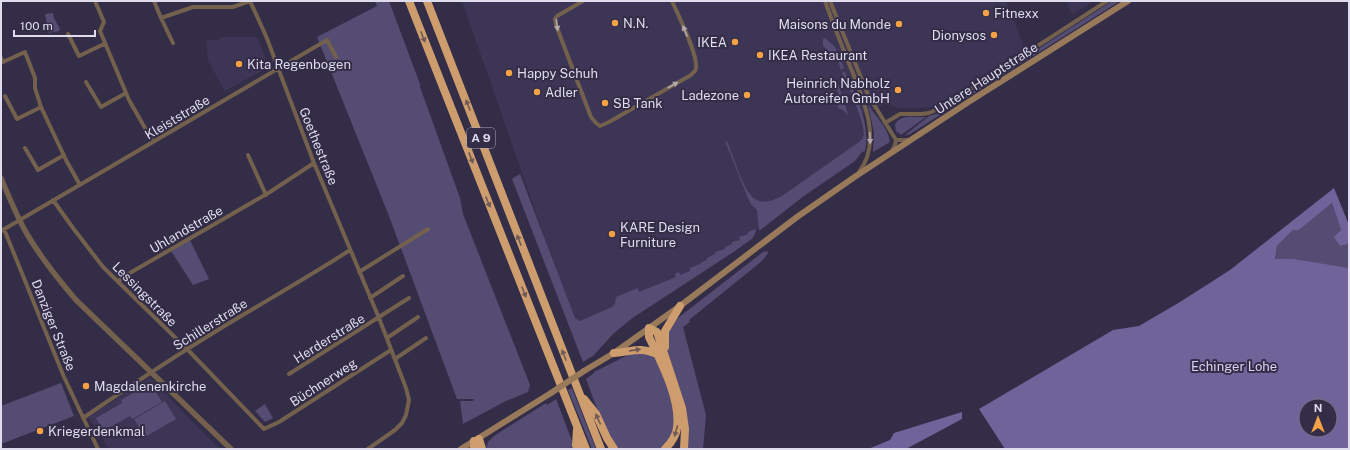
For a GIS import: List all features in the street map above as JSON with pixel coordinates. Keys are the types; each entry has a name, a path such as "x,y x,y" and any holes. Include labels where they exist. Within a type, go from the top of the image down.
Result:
{"highway":[{"name":"A 9","path":"409,1 586,449"},
{"name":"A 9","path":"427,1 601,449"},
{"path":"665,449 676,433 677,415 672,390 661,354 665,331 680,306"},
{"path":"649,328 649,337 661,354 683,414 686,429 684,449"},
{"path":"614,353 643,349 661,354"},
{"path":"578,392 596,414 606,438 614,449"},
{"path":"577,426 576,445 578,449"},
{"path":"476,443 482,449"}],"main road":[{"name":"Untere Hauptstraße","path":"476,443 584,371 614,353 856,176 1128,1"},
{"path":"461,449 476,443"}],"street":[{"path":"95,1 104,22 100,31 104,44 128,100 153,142"},
{"path":"154,1 173,43"},
{"path":"161,18 193,7 233,7 250,1"},
{"name":"Goethestraße","path":"250,1 266,36 314,163 387,338 409,400 406,415 402,423 368,449"},
{"path":"583,1 555,19 591,117 600,126 691,75 696,68 693,52 672,1"},
{"path":"824,1 864,100 868,118 870,137 869,150 864,167 856,176"},
{"path":"830,1 868,95 896,140 893,150 888,156"},
{"path":"885,123 900,114 929,113 945,106 1107,1"},
{"path":"68,34 79,56 104,44"},
{"name":"Kleiststraße","path":"2,230 327,40 336,57"},
{"path":"1,58 3,62 25,52 35,78 35,88 41,107 66,160 80,185"},
{"path":"86,82 101,107 126,93"},
{"path":"5,96 17,119 41,107"},
{"path":"896,140 903,141 913,139"},
{"path":"25,148 38,170 64,155"},
{"path":"248,154 266,194"},
{"name":"Uhlandstraße","path":"118,282 123,277 266,194 314,163"},
{"path":"1,178 19,220 44,261 58,279 76,300 231,449"},
{"name":"Lessingstraße","path":"53,200 103,267 188,350 264,429"},
{"path":"359,272 428,229"},
{"name":"Danziger Straße","path":"2,230 64,377 98,449"},
{"name":"Schillerstraße","path":"83,418 151,372 307,278 350,250"},
{"path":"370,298 403,276"},
{"path":"379,318 409,298"},
{"path":"387,338 418,317"},
{"name":"Herderstraße","path":"289,374 379,318"},
{"path":"395,359 426,338"},
{"name":"Büchnerweg","path":"264,429 280,422 391,350"}],"shaded area":[{"path":"375,1 389,1 460,198 463,214 530,385 528,392 506,401 463,424 460,401 473,401 474,399 457,399 389,216 317,37 377,6"},
{"path":"462,1 1006,1 1024,47 1022,50 966,87 932,107 900,108 885,104 860,116 864,136 861,147 776,212 750,236 698,269 580,321 575,318 556,270"},
{"path":"1066,1 1094,1 1072,15"},
{"path":"1112,1 1120,1 910,134 904,136 929,116 946,109"},
{"path":"53,13 60,29 59,31 49,33 45,14"},
{"name":"Kita Regenbogen","path":"220,37 257,37 269,67 225,91 208,61 206,40 219,40"},
{"path":"825,38 835,47 844,68 841,70 838,61 823,46 823,39"},
{"path":"845,72 858,101 864,120 866,130 865,151 862,152 855,161 804,196 759,231 757,210 750,203 725,141 727,141 746,188 754,198 765,202 782,196 863,138 860,115 842,73"},
{"path":"834,84 839,86 850,120 845,112 839,109 834,96 839,94 835,85 830,87 830,85"},
{"path":"868,105 887,132 890,142 873,152 874,133"},
{"path":"904,117 926,117 901,135 896,131 895,125 897,121"},
{"path":"520,174 575,318 580,321 612,307 615,304 616,297 638,288 639,292 676,277 675,274 679,272 680,275 690,271 690,268 707,260 707,258 715,254 715,252 725,249 725,247 732,244 732,242 740,240 739,237 748,234 748,232 755,229 756,231 753,238 735,251 631,319 613,334 594,355 583,362 512,179"},
{"path":"1332,203 1341,230 1340,246 1349,244 1349,268 1275,260 1277,246 1293,230 1299,230"},
{"path":"190,240 209,279 193,285 171,251"},
{"path":"767,251 768,253 762,261 689,320 690,322 683,327 706,415 703,449 687,449 683,400 668,353 667,334 673,322 763,252"},
{"path":"636,351 654,357 667,385 673,408 674,429 667,443 661,449 617,449 608,438 586,379 594,372"},
{"path":"150,377 220,449 109,449 88,417"},
{"path":"61,383 74,416 1,444 1,406"},
{"path":"150,383 162,402 132,419 130,416 103,431 96,418 122,403 121,400"},
{"path":"572,388 596,449 592,449 568,390"},
{"path":"556,399 575,449 486,449 488,442 494,436 546,403 547,405"},
{"path":"165,401 176,419 145,437 134,419"},
{"path":"265,404 273,418 265,422 255,411"}],"green space":[{"name":"Echinger Lohe","path":"1334,188 1349,225 1349,244 1340,246 1334,237 1341,230 1332,203 1299,230 1293,230 1277,246 1275,259 1293,259 1349,268 1349,449 1005,449 979,409 1113,330 1139,326 1230,270"},
{"path":"962,412 962,419 906,449 868,449 890,440 894,433"}],"place":[{"name":"Fitnexx","path":"986,13"},
{"name":"N.N.","path":"615,23"},
{"name":"Maisons du Monde","path":"899,24"},
{"name":"Dionysos","path":"994,35"},
{"name":"IKEA","path":"735,42"},
{"name":"IKEA Restaurant","path":"760,55"},
{"name":"Kita Regenbogen","path":"239,64"},
{"name":"Happy Schuh","path":"509,73"},
{"name":"Heinrich Nabholz Autoreifen GmbH","path":"898,90"},
{"name":"Adler","path":"537,92"},
{"name":"Ladezone","path":"747,95"},
{"name":"SB Tank","path":"605,103"},
{"name":"KARE Design Furniture","path":"612,234"},
{"name":"Magdalenenkirche","path":"86,386"},
{"name":"Kriegerdenkmal","path":"40,431"}]}
